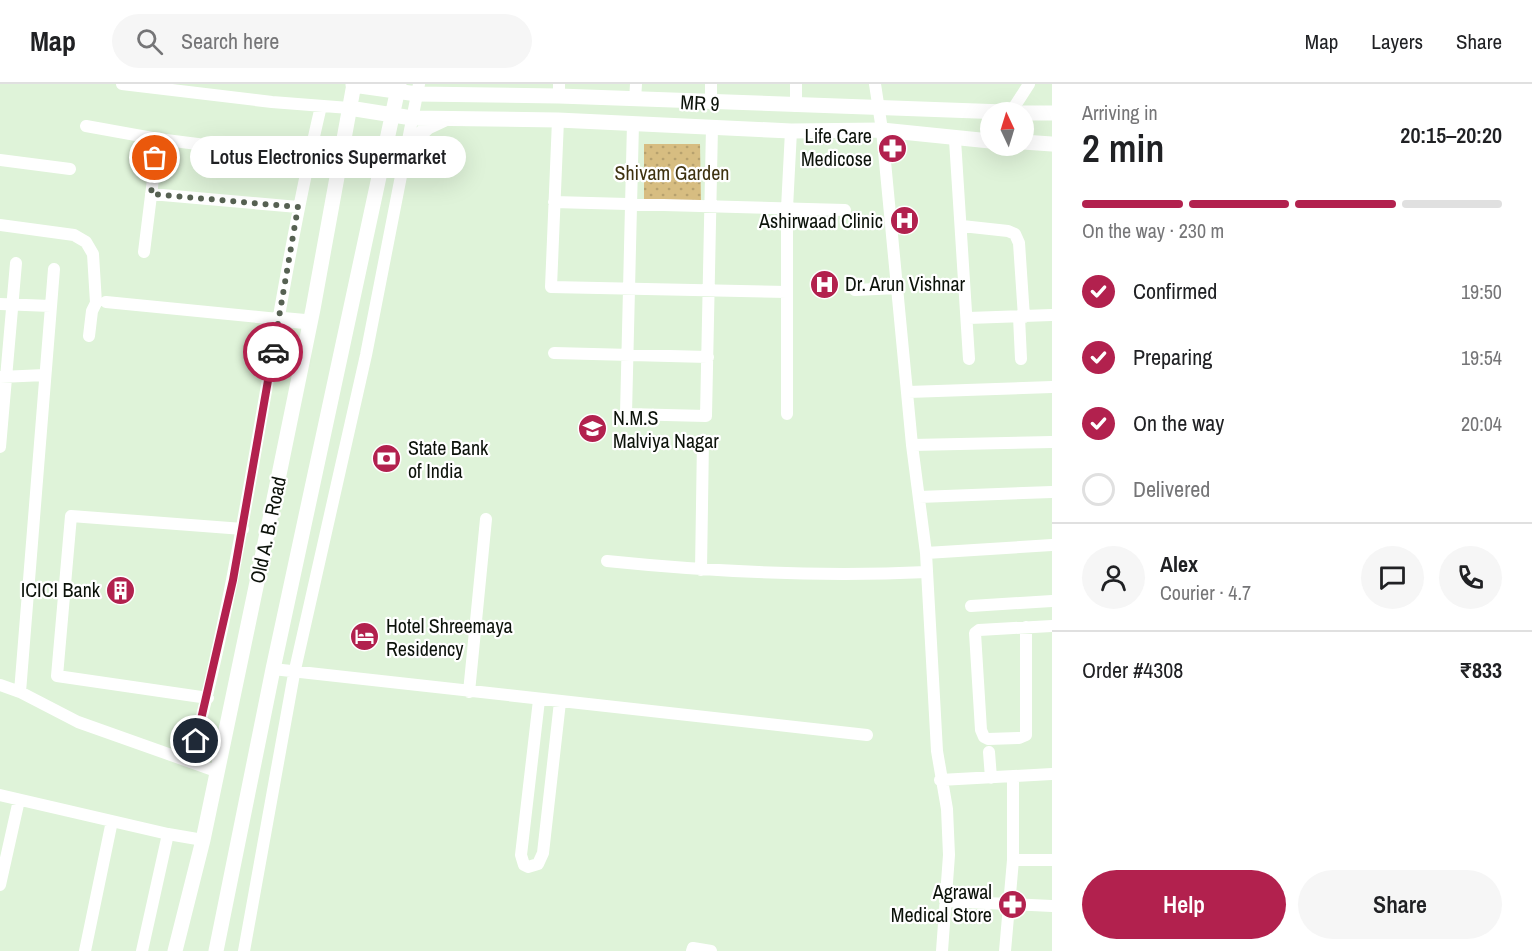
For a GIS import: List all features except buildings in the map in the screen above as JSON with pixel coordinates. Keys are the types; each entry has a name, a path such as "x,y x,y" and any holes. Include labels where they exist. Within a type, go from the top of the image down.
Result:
{"main road":[{"name":"MR 9","path":"351,84 513,96 559,90 636,92 711,103 980,111"},
{"name":"Old A. B. Road","path":"176,951 203,840 310,322 349,108 351,84"},
{"path":"492,84 513,96"},
{"name":"Old A. B. Road","path":"216,951 273,669 398,88"},
{"name":"MR 9","path":"349,108 412,118 558,120 791,131 882,130 955,140 980,141"},
{"path":"1034,113 1052,113"},
{"path":"406,147 428,127 448,118"},
{"path":"1034,143 1052,144"},
{"path":"278,319 310,322"}],"street":[{"path":"122,84 349,108"},
{"path":"711,84 711,103"},
{"path":"796,84 796,106"},
{"path":"875,84 882,130 912,445 926,553 940,780 947,809 948,832 942,951"},
{"path":"1017,102 1029,84"},
{"path":"244,951 294,674 366,355 418,89"},
{"path":"190,762 208,698 243,529 298,207 321,106"},
{"path":"558,120 551,287 787,292"},
{"path":"633,123 626,414 706,416 712,127"},
{"path":"86,126 158,139 309,158"},
{"path":"787,414 787,208 791,131"},
{"path":"144,252 158,139"},
{"path":"955,140 969,359"},
{"path":"0,160 70,168"},
{"path":"151,194 298,207"},
{"path":"554,202 845,210"},
{"path":"0,225 74,235 86,242 93,254 96,303 92,311 89,336"},
{"path":"962,226 1008,231 1015,234 1019,243 1021,359"},
{"path":"0,447 6,304 16,263"},
{"path":"20,692 54,269"},
{"path":"855,290 897,288"},
{"path":"106,302 278,319"},
{"path":"6,304 51,306"},
{"path":"968,318 1052,315"},
{"path":"554,353 708,357"},
{"path":"3,377 45,375"},
{"path":"908,392 1052,387"},
{"path":"701,570 703,440"},
{"path":"912,445 1052,442"},
{"path":"919,497 1052,492"},
{"path":"208,698 57,676 70,516 243,529"},
{"path":"469,692 486,519"},
{"path":"926,553 1052,546"},
{"path":"607,561 701,570 860,575 927,572"},
{"path":"971,606 1052,601"},
{"path":"1026,627 1026,735 1019,738 988,739 984,737 981,730 975,633 979,630 1026,627 1052,626"},
{"path":"273,669 294,674 867,735"},
{"path":"0,685 20,692 78,722 216,771"},
{"path":"539,700 521,855 524,865 528,867 538,864 543,853 560,702"},
{"path":"989,752 991,778"},
{"path":"940,780 1013,778 1052,774"},
{"path":"1005,951 1013,860 1013,778"},
{"path":"0,795 203,840"},
{"path":"0,885 19,800"},
{"path":"85,951 112,821"},
{"path":"142,951 168,834"},
{"path":"1013,860 1052,860"},
{"path":"945,901 1052,906"},
{"path":"692,951 693,948 711,951"}],"green space":[{"name":"Shivam Garden","path":"644,144 700,144 701,202 644,202"}],"way so far":[{"path":"155,158 151,194 298,207 273,352"}],"place":[{"name":"Life Care Medicose","path":"893,148"},
{"name":"Lotus Electronics Supermarket","path":"155,158"},
{"name":"Ashirwaad Clinic","path":"904,221"},
{"name":"Dr. Arun Vishnar","path":"824,284"},
{"name":"N.M.S Malviya Nagar","path":"592,429"},
{"name":"State Bank of India","path":"387,459"},
{"name":"ICICI Bank","path":"121,590"},
{"name":"Hotel Shreemaya Residency","path":"365,637"},
{"name":"Agrawal Medical Store","path":"1013,904"}],"route":[{"path":"196,741 208,698 233,580 273,352"}]}
